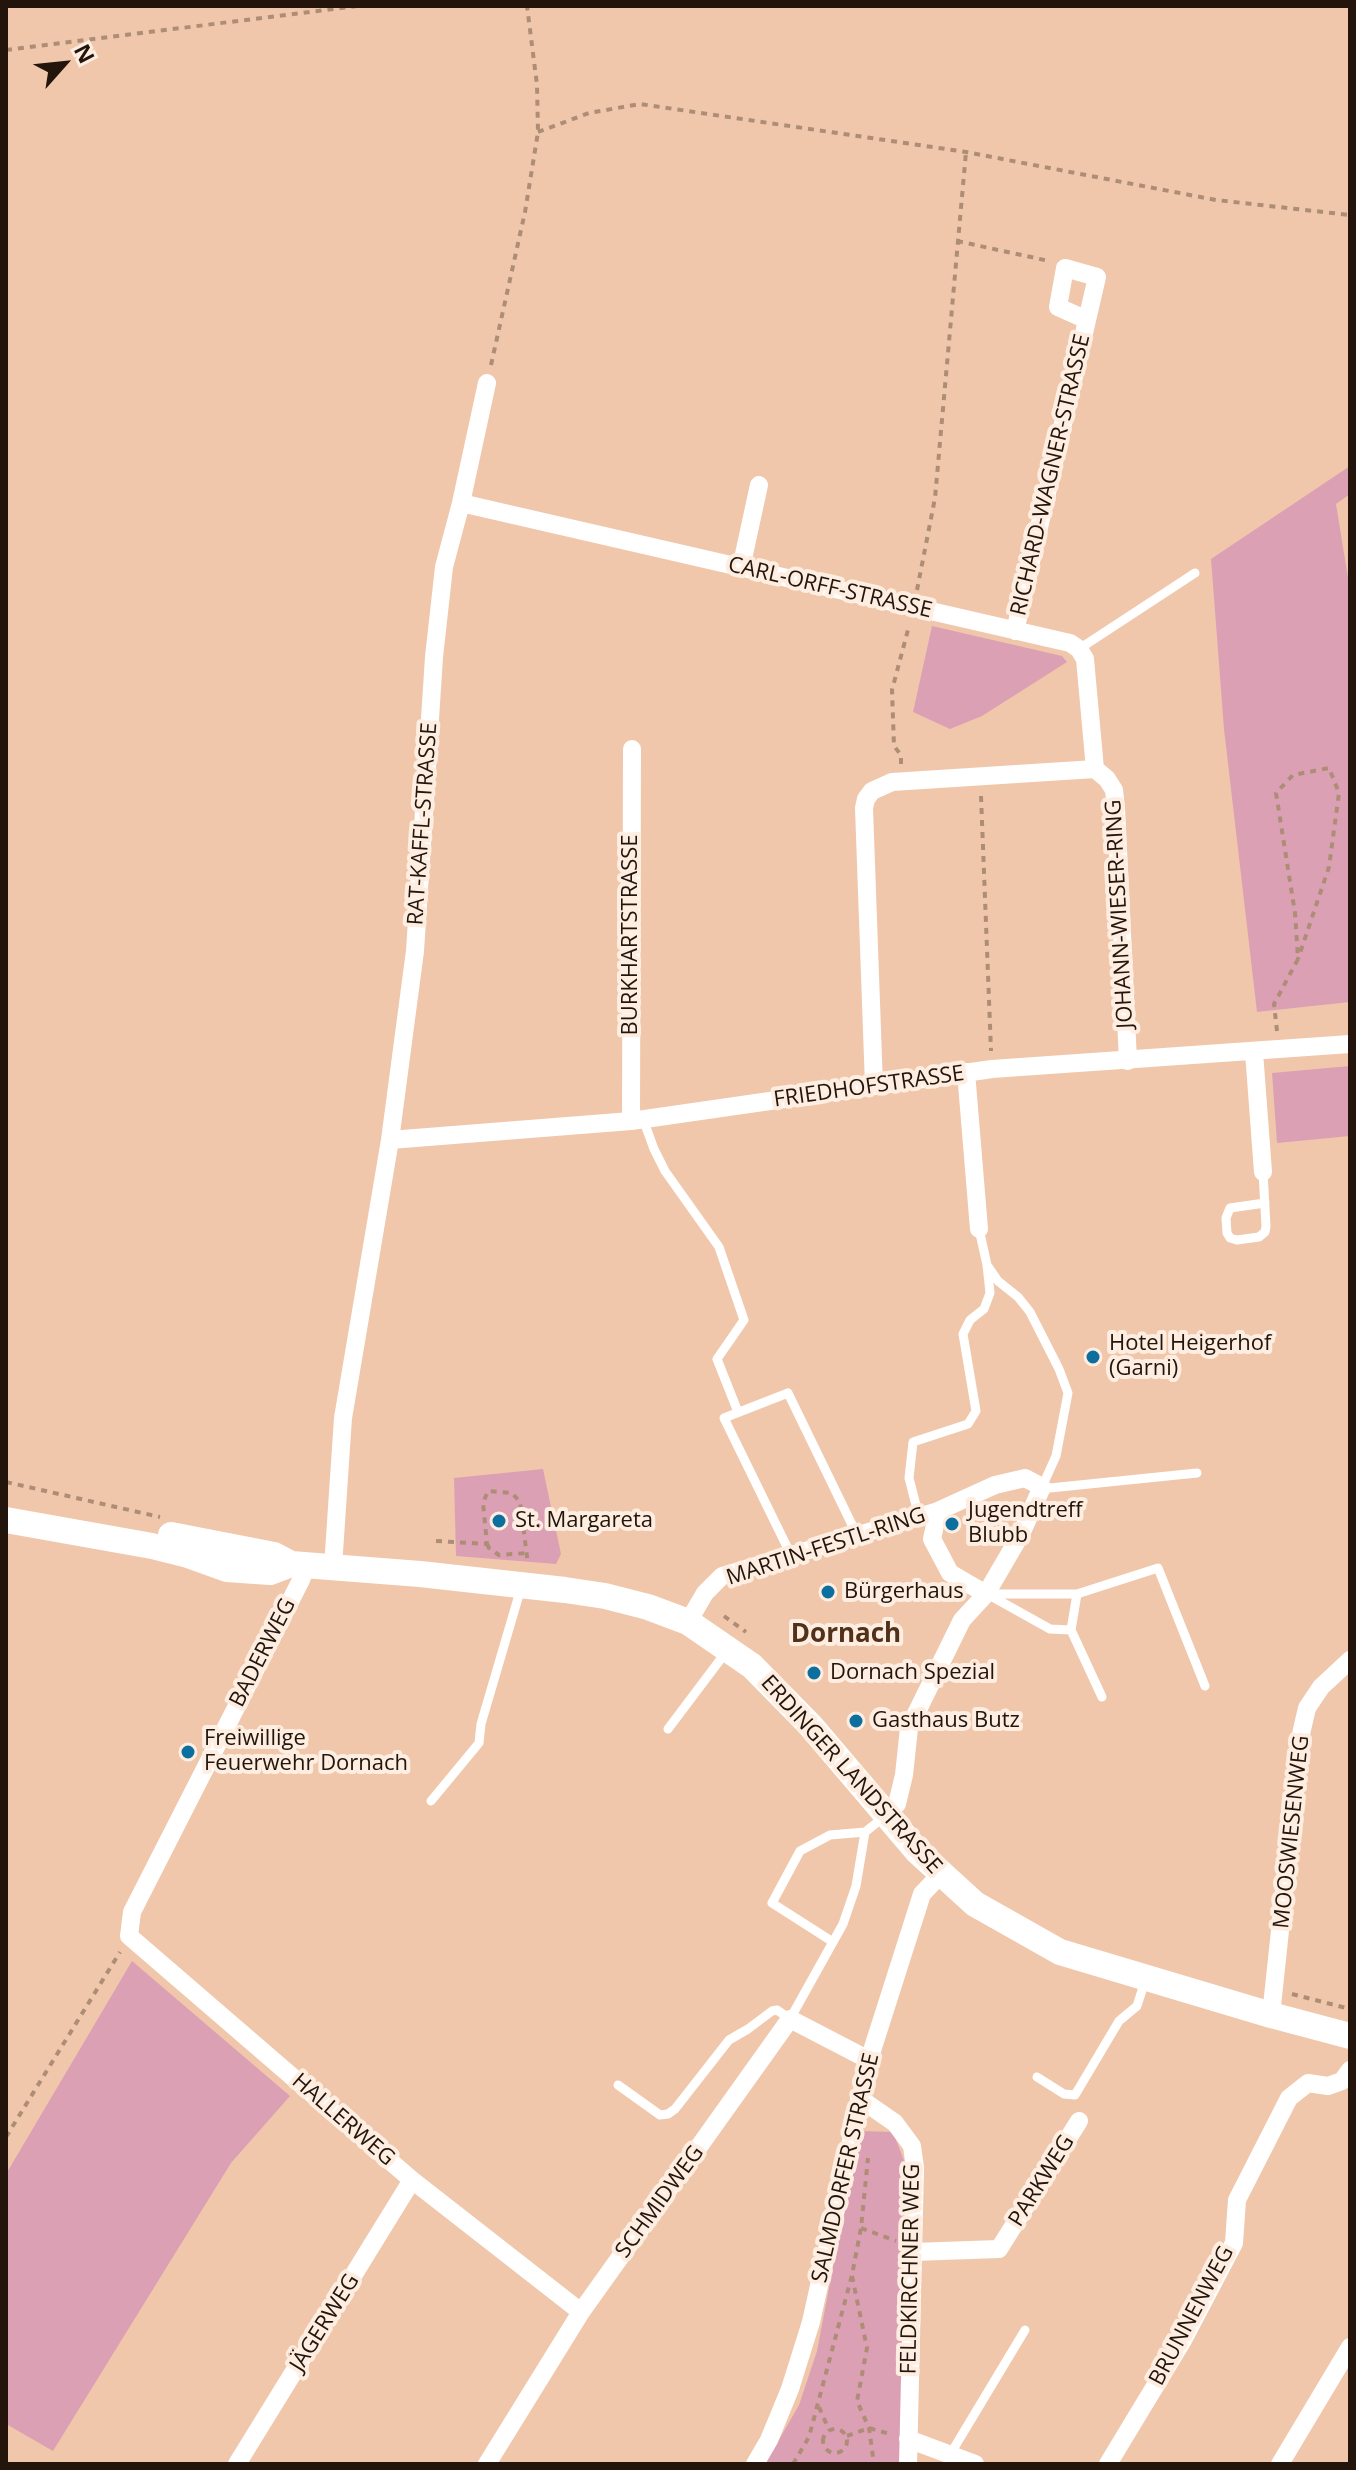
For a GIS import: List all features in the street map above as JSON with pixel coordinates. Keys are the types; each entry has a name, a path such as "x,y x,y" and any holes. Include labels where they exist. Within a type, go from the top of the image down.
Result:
{"street":[{"name":"RICHARD-WAGNER-STRASSE","path":"1015,631 1097,277 1065,268 1058,307 1087,320"},
{"name":"RAT-KAFFL-STRASSE","path":"333,1567 343,1418 390,1140 415,951 434,657 444,567 487,383"},
{"path":"741,568 759,485"},
{"name":"CARL-ORFF-STRASSE","path":"461,503 1070,643 1079,649"},
{"path":"1079,649 1085,659 1095,769"},
{"name":"BURKHARTSTRASSE","path":"632,749 637,1120"},
{"name":"JOHANN-WIESER-RING","path":"874,1086 864,808 872,791 892,782 1095,769 1114,790 1128,1061"},
{"name":"FRIEDHOFSTRASSE","path":"390,1140 637,1120 992,1069 1350,1044"},
{"path":"1254,1052 1263,1172"},
{"path":"966,1072 979,1229"},
{"name":"MARTIN-FESTL-RING","path":"688,1622 705,1593 722,1576 938,1511 995,1485 1025,1478 1041,1488"},
{"path":"886,1816 897,1804 909,1728 962,1620 986,1594 1021,1534 1041,1488"},
{"name":"ERDINGER LANDSTRASSE","path":"6,1503 274,1555 298,1565"},
{"name":"MARTIN-FESTL-RING","path":"938,1511 932,1539 950,1573 986,1594"},
{"name":"ERDINGER LANDSTRASSE","path":"6,1520 152,1546 227,1569 270,1572 298,1565 522,1585 605,1596 688,1622 752,1666 779,1692 940,1875 975,1904 1060,1952 1350,2036"},
{"name":"BADERWEG","path":"129,1936 132,1912 301,1580 298,1565"},
{"name":"MOOSWIESENWEG","path":"1271,2015 1288,1957 1301,1734 1315,1710 1321,1687 1350,1660"},
{"name":"SALMDORFER STRASSE","path":"755,2464 769,2440 790,2389 811,2322 869,2060 922,1894 940,1875"},
{"name":"HALLERWEG","path":"129,1936 412,2180 581,2312"},
{"path":"790,2019 869,2060"},
{"name":"SCHMIDWEG","path":"487,2464 581,2312 790,2019"},
{"name":"BRUNNENWEG","path":"1108,2464 1183,2340 1234,2243 1237,2200 1289,2098 1308,2083 1328,2086 1342,2081 1350,2070"},
{"name":"FELDKIRCHNER WEG","path":"859,2098 895,2123 912,2146 915,2168 908,2464"},
{"name":"PARKWEG","path":"913,2249 999,2249 1079,2121"},
{"name":"JÄGERWEG","path":"237,2464 412,2180"},
{"path":"1280,2464 1350,2347"},
{"path":"908,2439 975,2464"}],"lane":[{"path":"1079,649 1195,573"},
{"path":"637,1120 665,1171 719,1247 744,1320 717,1359 738,1412"},
{"path":"1263,1172 1265,1203 1266,1226 1262,1235 1237,1240 1230,1238 1226,1218 1230,1208 1265,1203"},
{"path":"919,1517 909,1478 913,1442 968,1424 976,1411 963,1334 970,1320 984,1309 990,1293 979,1229"},
{"path":"987,1265 998,1281 1018,1297 1030,1312 1068,1393 1056,1456 1041,1488"},
{"path":"791,1555 724,1418 788,1393 857,1535"},
{"path":"1041,1488 1197,1473"},
{"path":"986,1594 1077,1594 1158,1568 1205,1686"},
{"path":"431,1801 479,1743 481,1724 522,1585"},
{"path":"986,1594 1050,1629 1071,1630"},
{"path":"1077,1594 1071,1630 1102,1697"},
{"path":"668,1729 728,1649"},
{"path":"833,1942 772,1903 800,1851 830,1835 865,1832 886,1816"},
{"path":"618,2085 660,2115 668,2114 729,2040 772,2011 777,2010 790,2019 843,1924 856,1886 865,1832"},
{"path":"1037,2077 1064,2094 1075,2095 1119,2021 1137,2006 1146,1978"},
{"path":"951,2453 1025,2330"}],"path":[{"path":"6,50 357,6"},
{"path":"487,383 525,212 538,132 537,85 527,6"},
{"path":"538,132 589,113 640,104 966,152 1216,200 1350,215"},
{"path":"902,782 901,755 894,746 892,690 914,607 935,498 966,152"},
{"path":"957,241 1057,263 1065,268"},
{"path":"1279,1050 1274,1004 1298,959 1329,867 1339,793 1329,768 1293,775 1276,793 1295,913 1298,959"},
{"path":"980,777 992,1069"},
{"path":"6,1482 164,1518"},
{"path":"522,1585 527,1569 527,1553 521,1507 512,1493 488,1491 483,1503 489,1548 499,1555 527,1553"},
{"path":"514,1506 521,1507"},
{"path":"436,1541 487,1544"},
{"path":"6,2137 129,1936"},
{"path":"1290,1994 1304,1995 1350,2009"},
{"path":"793,2464 809,2437 852,2275 869,2158"},
{"path":"861,2228 913,2249"},
{"path":"852,2275 867,2348 857,2401 869,2428 874,2464"},
{"path":"818,2404 829,2430"},
{"path":"836,2428 847,2436 846,2448 835,2453 824,2447 823,2441 829,2430 836,2428"},
{"path":"847,2436 869,2428"}],"shaded area":[{"path":"1350,466 1350,494 1336,504 1350,590 1350,1002 1257,1012 1224,729 1211,559"},
{"path":"932,626 1062,656 1067,662 982,716 950,729 913,712"},
{"path":"1350,1066 1350,1136 1277,1143 1272,1073"},
{"path":"543,1469 561,1554 556,1564 456,1556 454,1478"},
{"path":"132,1961 290,2096 231,2163 53,2451 6,2424 6,2174"},
{"path":"859,2131 893,2132 905,2163 900,2464 765,2464 799,2405 817,2351"}],"place":[{"name":"Hotel Heigerhof (Garni)","path":"1093,1357"},
{"name":"St. Margareta","path":"499,1521"},
{"name":"Jugendtreff Blubb","path":"952,1524"},
{"name":"Bürgerhaus","path":"828,1592"},
{"name":"Dornach Spezial","path":"814,1673"},
{"name":"Gasthaus Butz","path":"856,1721"},
{"name":"Freiwillige Feuerwehr Dornach","path":"188,1752"}],"district":[{"name":"Dornach","path":"846,1635"}]}
